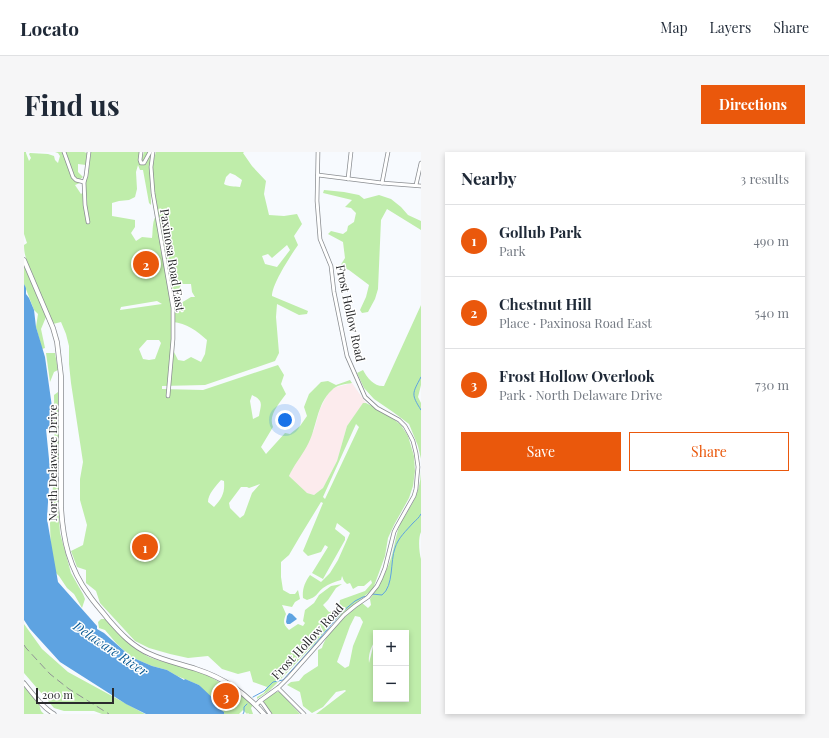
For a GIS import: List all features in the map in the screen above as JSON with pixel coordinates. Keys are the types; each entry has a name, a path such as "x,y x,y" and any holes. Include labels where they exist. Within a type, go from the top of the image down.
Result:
{"main road":[{"name":"North Delaware Drive","path":"24,260 53,328 57,342 61,376 62,525 65,545 71,564 89,595 117,629 136,646 154,656 197,669 217,677 238,690 264,714"}],"street":[{"path":"64,152 73,177 76,180 84,182"},
{"path":"88,222 85,205 84,182 89,152"},
{"path":"141,152 141,163 145,162 150,152"},
{"name":"Paxinosa Road East","path":"153,152 151,167 153,193 173,308 173,338 168,396"},
{"name":"Frost Hollow Road","path":"256,705 289,678 344,615 373,592 381,578 390,551 392,538 397,526 414,496 417,481 417,457 413,441 399,420 378,408 365,398 347,356 330,266 320,240 316,201 318,152"},
{"path":"348,179 351,152"},
{"path":"382,183 388,152"},
{"path":"416,186 421,163"},
{"path":"318,175 421,186"},
{"path":"24,683 46,708 54,714"},
{"path":"278,688 304,714"},
{"path":"260,701 270,714"},
{"path":"46,708 46,714"}],"shaded area":[{"path":"352,383 366,403 363,404 347,426 337,461 323,488 314,495 306,493 289,476 314,430 320,409 327,395 333,388"}],"green space":[{"path":"24,152 26,152 29,161 31,158 30,153 48,154 54,156 58,163 60,156 55,152 87,153 86,165 78,164 78,172 83,177 79,180 80,183 75,185 81,194 85,191 85,183 88,177 91,152 139,152 142,158 144,152 152,152 150,177 151,205 149,203 143,170 140,170 138,165 136,172 137,189 135,197 129,200 112,203 112,216 135,220 135,227 131,233 136,241 142,237 152,238 153,222 157,214 152,174 156,152 244,152 243,153 252,166 266,181 264,194 269,215 284,216 297,214 302,224 294,236 298,245 278,277 272,296 308,311 307,314 299,315 277,304 276,317 279,353 275,361 205,385 162,386 162,389 203,390 278,365 284,375 281,384 286,394 273,414 273,427 261,447 266,454 285,433 290,434 300,426 307,416 304,407 309,394 321,382 328,381 336,385 350,380 352,383 334,388 323,402 305,450 289,476 307,493 314,495 323,488 337,461 347,426 363,403 366,403 387,414 401,425 408,436 414,456 415,471 413,486 409,498 388,538 385,556 373,589 332,623 279,681 269,691 257,699 257,697 264,693 267,687 253,682 250,671 238,674 222,669 208,656 188,658 149,648 135,641 100,603 96,591 86,583 86,570 77,567 71,551 83,545 87,525 80,500 80,479 83,462 71,383 69,346 61,322 53,324 28,264 24,249 24,245 27,243 24,234","holes":["230,173 242,180 240,187 224,184 226,177","287,245 290,250 277,267 265,264 262,256 268,254 272,258","181,284 191,284 192,292 195,297 191,297 181,303 177,297","157,301 162,304 120,310 121,307","173,322 191,328 207,340 205,354 201,362 191,357 184,361 178,360 174,352 171,350","147,340 159,340 161,343 155,359 143,359 139,349","252,395 261,403 259,416 253,419 250,401","356,424 359,427 325,499 323,497","221,480 224,481 222,495 214,507 208,502 211,493","260,484 252,493 244,515 240,518 230,508 229,503 241,487 249,488","321,502 323,503 303,551 308,556 321,552 325,545 328,547 312,573 323,579 345,540 345,537 335,529 337,523 350,533 338,560 330,573 321,582 310,575 304,586 303,598 307,600 313,598 323,588 341,580 342,576 344,581 347,584 350,583 353,589 358,586 364,586 371,580 372,583 365,591 340,600 339,607 336,611 329,612 323,605 336,588 342,584 331,586 319,595 314,603 305,610 303,621 305,623 303,626 298,624 289,630 284,623 286,614 282,605 292,607 295,602 300,599 298,590 295,594 290,594 283,590 281,562 289,555"]},
{"path":"324,190 359,195 364,199 379,195 391,199 408,215 421,221 421,230 387,209 381,220 378,289 375,299 368,312 362,313 360,310 366,297 369,285 349,270 340,266 345,258 343,242 328,234 331,231 343,234 347,231 348,226 354,222 356,213 351,208 345,207 352,200 323,193"},
{"path":"24,266 46,317 41,329 45,348 42,349 36,327 38,314 34,310 24,284"},
{"path":"421,305 421,385 418,397 421,403 421,459 418,446 409,424 374,399 364,388 357,373 363,370 377,385 384,386"},
{"path":"46,353 55,353 58,370 54,372 50,382"},
{"path":"58,392 59,459 55,461 54,395"},
{"path":"421,474 421,532 419,545 421,559 421,714 316,714 346,691 345,690 336,692 323,707 312,713 303,706 300,692 287,685 291,682 299,681 304,675 318,666 318,650 322,648 324,642 333,629 345,617 362,603 368,608 371,605 370,599 388,567 399,526 416,495","holes":["355,616 360,617 363,622 353,646 349,666 345,668 337,662 350,626"]},
{"path":"59,485 58,503 60,533 71,573 85,599 82,608 74,594 67,588 53,570 50,523 53,486"},
{"path":"101,619 105,619 131,645 149,657 193,669 209,676 239,694 253,705 251,708 253,714 247,714 243,710 239,714 224,714 224,712 218,708 199,685 167,670 152,666 131,657 105,630 99,628 98,622"},
{"path":"24,624 42,649 68,672 145,714 102,714 94,711 64,711 54,708 24,673"},
{"path":"24,687 39,704 41,711 44,714 24,714"},
{"path":"280,692 300,714 272,714 263,702 267,697"}],"water":[{"name":"Delaware River","path":"24,284 26,294 34,310 36,327 45,357 52,407 52,429 46,429 50,469 47,519 58,582 97,626 97,629 104,633 131,657 152,666 167,670 184,680 185,679 199,685 217,702 218,708 224,712 224,714 146,714 126,704 60,662 30,629 24,620"},
{"path":"289,613 297,619 290,624 287,624 287,616"}],"waterway":[{"path":"421,377 414,391 414,397 421,410"},
{"path":"372,594 382,595 386,591 390,580 393,553 396,544 421,514"},
{"path":"253,697 264,691 273,682 283,680 342,612 355,601 367,596"},
{"path":"243,714 244,707 247,704"}],"railway":[{"path":"24,645 50,674 69,689 109,714"}],"place":[{"name":"Chestnut Hill","path":"146,264"},
{"name":"Gollub Park","path":"145,547"},
{"name":"Frost Hollow Overlook","path":"226,696"}]}
